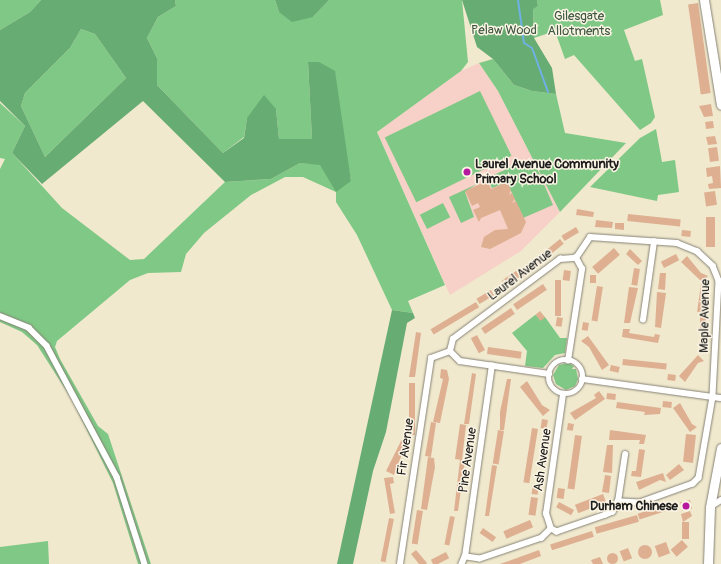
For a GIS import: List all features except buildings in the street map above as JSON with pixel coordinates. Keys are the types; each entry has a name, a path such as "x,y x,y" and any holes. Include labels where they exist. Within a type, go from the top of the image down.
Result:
{"main road":[{"path":"704,0 721,99"},
{"path":"708,564 710,507 721,448"}],"street":[{"path":"568,360 582,269 576,258 590,237 597,236 654,242 643,320"},
{"name":"Maple Avenue","path":"618,502 640,503 693,484 701,473 713,398 719,281 713,266 691,246 654,242"},
{"name":"Laurel Avenue","path":"450,349 453,339 560,259 572,255 576,258"},
{"path":"0,316 29,328 47,346 117,477 145,564"},
{"path":"450,349 460,361 549,374"},
{"name":"Fir Avenue","path":"400,564 429,361 450,349"},
{"path":"568,360 579,367 582,379 578,389 564,394 552,387 549,374 556,363 568,360"},
{"name":"Pine Avenue","path":"462,564 465,557 492,366"},
{"path":"582,379 721,398"},
{"name":"Ash Avenue","path":"551,529 546,514 564,394"},
{"path":"465,557 480,559 542,538 551,529 557,532 613,512 618,502 625,455"},
{"path":"710,507 721,500"}],"shaded area":[{"name":"Laurel Avenue Community Primary School","path":"479,63 498,91 560,212 521,251 450,295 377,132 461,71"}],"green space":[{"path":"0,0 41,0 30,12 0,30"},
{"path":"41,0 175,0 176,6 158,17 147,38 157,58 157,85 223,153 244,138 247,118 264,95 276,109 279,139 312,139 308,62 319,62 335,71 351,181 336,192 320,165 300,163 271,179 225,182 143,101 42,184 12,153 25,126 0,101 0,30 30,12","holes":["81,29 95,34 126,78 45,157 21,106 25,93 70,48"]},
{"path":"175,0 275,0 279,12 313,17 329,0 462,0 468,62 461,71 377,132 445,285 408,301 413,313 392,310 357,235 336,202 336,192 303,177 285,177 251,195 204,233 186,254 181,272 148,273 130,280 57,341 55,347 60,359 98,426 108,434 151,564 138,564 113,483 71,398 37,345 22,332 0,322 0,169 5,159 0,158 0,103 25,126 12,153 62,208 130,260 144,259 225,182 271,179 300,163 320,164 351,181 343,138 319,62 308,62 312,139 279,139 276,109 247,118 244,137 223,153 157,85 157,58 147,38 158,17 176,6"},
{"path":"275,0 329,0 313,17 292,22 279,12"},
{"name":"Pelaw Wood","path":"462,0 537,0 538,6 533,9 534,38 552,68 556,94 532,91 514,85 493,59 477,47"},
{"name":"Gilesgate Allotments","path":"537,0 660,0 663,15 624,30 635,61 642,59 655,117 651,123 640,130 574,55 565,59 555,31 534,38 533,8 538,6"},
{"path":"81,29 95,34 126,78 45,157 21,106 25,93 70,48"},
{"path":"493,59 514,85 532,91 556,94 565,133 626,143 560,212 498,91 479,63"},
{"path":"480,91 512,156 416,202 385,137"},
{"path":"656,129 662,162 675,160 679,192 658,195 657,201 590,187 640,138"},
{"path":"526,160 531,170 537,168 553,205 523,218 507,182 492,188 487,178"},
{"path":"477,184 465,192 474,217 461,223 449,197"},
{"path":"443,203 450,217 427,229 420,215"},
{"path":"392,310 413,313 415,318 407,323 386,432 373,471 353,564 337,564"},
{"path":"535,315 545,317 560,338 567,338 565,353 555,355 543,368 525,366 527,351 512,333"},
{"path":"568,363 574,366 572,369 576,369 578,379 575,386 566,390 556,384 553,375 559,365"},
{"path":"48,541 49,564 0,564 0,547"}],"waterway":[{"path":"518,0 524,43 532,48 548,92"}],"place":[{"name":"Laurel Avenue Community Primary School","path":"467,172"},
{"name":"Durham Chinese","path":"686,506"}]}
